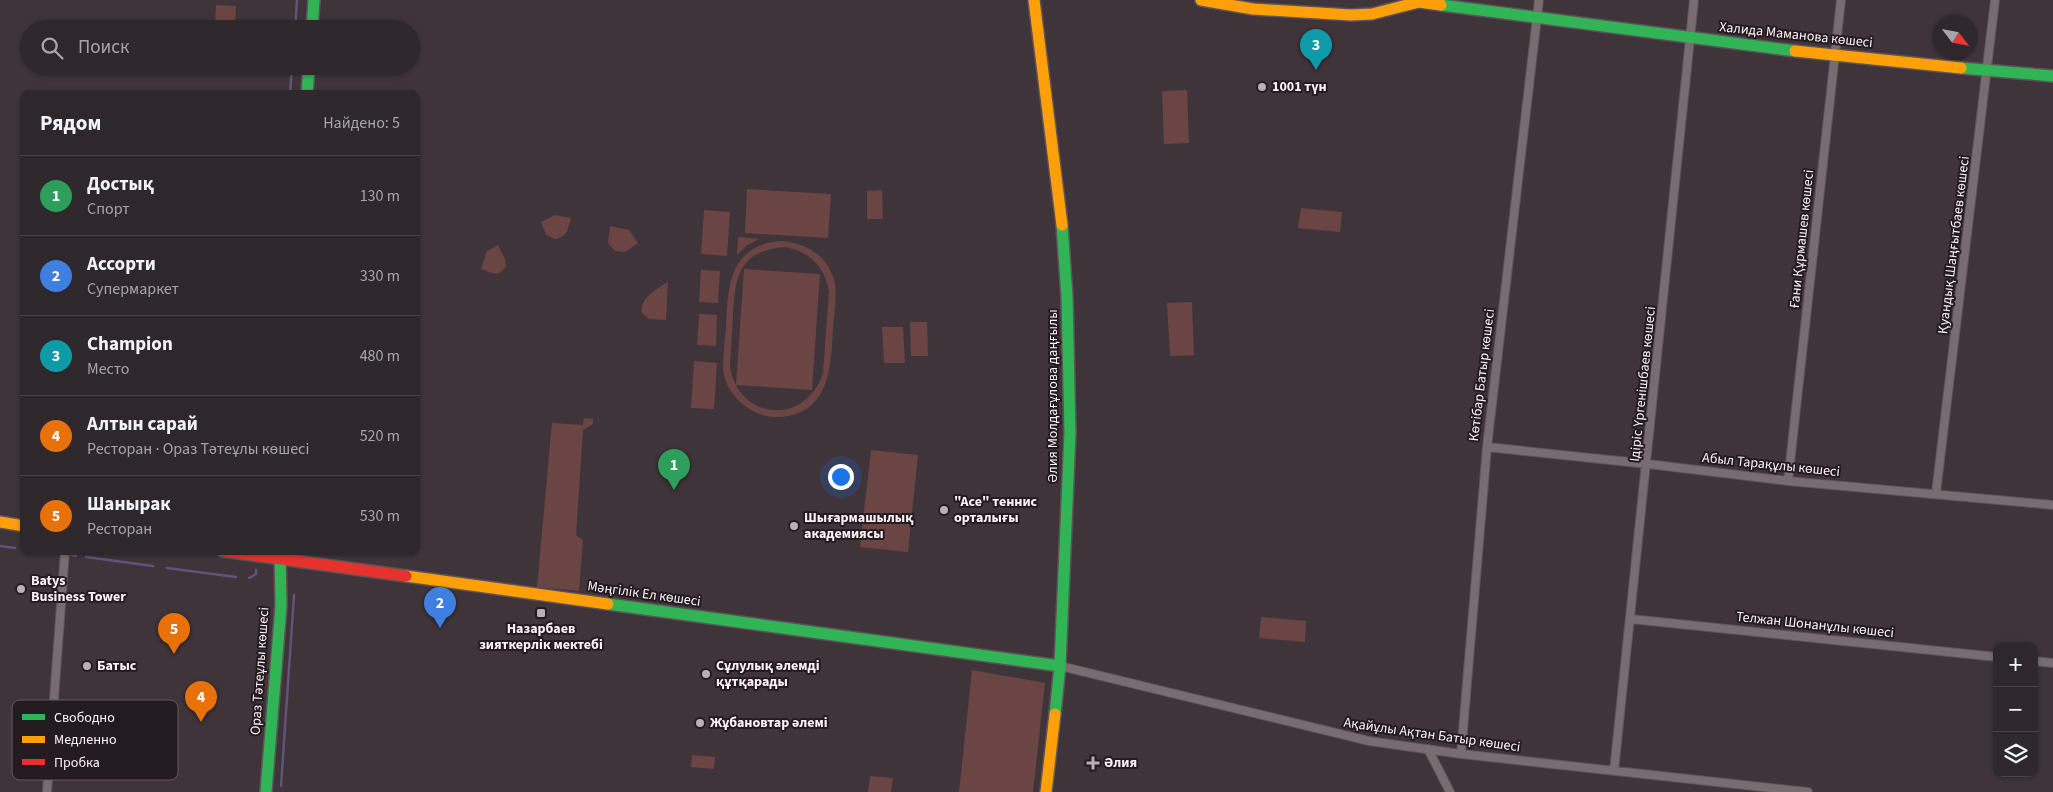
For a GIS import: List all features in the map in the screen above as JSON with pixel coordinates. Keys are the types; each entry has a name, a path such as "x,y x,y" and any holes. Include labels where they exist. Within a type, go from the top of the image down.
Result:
{"street":[{"path":"313,20 314,0"},
{"name":"Әлия Молдағұлова даңғылы","path":"1034,0 1058,182 1067,298 1070,433 1060,666 1046,792"},
{"name":"Халида Маманова көшесі","path":"1201,0 1253,9 1351,15 1372,14 1419,2 1537,19 1834,56 2053,76"},
{"name":"Көтібар Батыр көшесі","path":"1461,754 1486,448 1539,0"},
{"name":"Ідіріс Үргенішбаев көшесі","path":"1614,771 1648,464 1694,0"},
{"name":"Ғани Құрмашев көшесі","path":"1788,481 1841,0"},
{"name":"Қуандық Шаңғытбаев көшесі","path":"1936,493 1995,0"},
{"path":"307,90 308,75"},
{"name":"Абыл Тарақұлы көшесі","path":"1486,448 1648,464 1788,481 2053,505"},
{"path":"0,522 20,525"},
{"path":"54,700 65,555"},
{"name":"Мәңгілік Ел көшесі","path":"280,555 1060,666"},
{"name":"Ораз Тәтеұлы көшесі","path":"266,792 280,606 280,555"},
{"name":"Телжан Шонанұлы көшесі","path":"1630,619 1993,657"},
{"path":"2038,661 2053,663"},
{"name":"Ақайұлы Ақтан Батыр көшесі","path":"1060,666 1348,737 1461,754 1808,792"},
{"path":"1428,749 1450,792"}],"shaded area":[{"path":"216,5 236,6 235,20 215,20"},
{"path":"1187,90 1189,143 1164,144 1162,91"},
{"path":"747,189 831,194 828,238 745,233"},
{"path":"882,190 883,219 867,219 867,191"},
{"path":"1301,208 1342,212 1340,232 1298,228"},
{"path":"704,210 730,212 727,256 701,254"},
{"path":"555,215 571,218 565,234 555,239 546,235 541,222"},
{"path":"610,226 629,230 638,243 625,252 615,251 608,243"},
{"path":"738,237 759,239 747,245 737,255"},
{"path":"780,241 789,242 815,252 828,266 835,284 836,301 831,358 825,385 810,407 797,414 781,417 760,414 742,404 729,388 723,368 728,297 735,270 750,251 763,244","holes":["785,247 808,256 820,268 827,282 829,291 823,373 814,390 803,402 788,409 774,410 759,407 746,398 736,385 730,367 735,290 742,268 748,260 757,254 769,250"]},
{"path":"498,245 505,259 506,266 501,272 495,274 481,269 487,251"},
{"path":"744,269 820,274 812,390 736,385"},
{"path":"701,270 720,271 718,303 699,302"},
{"path":"668,282 666,320 649,319 642,313 643,303 650,294"},
{"path":"1192,302 1194,355 1170,356 1167,303"},
{"path":"699,314 717,315 716,346 697,345"},
{"path":"910,322 927,322 928,356 911,356"},
{"path":"882,327 903,327 905,363 884,363"},
{"path":"694,361 717,363 714,409 691,408"},
{"path":"584,418 593,419 593,424 583,430 576,535 583,540 579,591 537,587 552,423 583,425"},
{"path":"871,450 918,455 908,552 860,547"},
{"path":"1261,617 1306,621 1305,642 1259,638"},
{"path":"972,670 1045,683 1033,792 959,792"},
{"path":"692,755 715,757 714,769 691,767"},
{"path":"870,776 893,778 891,792 868,792"}],"waterway":[{"path":"296,20 297,0"},
{"path":"290,90 291,75"},
{"path":"0,546 15,548"},
{"path":"72,555 76,556"},
{"path":"86,557 153,566"},
{"path":"167,568 236,577"},
{"path":"249,578 256,574 256,570"},
{"path":"281,786 294,595"}],"traffic: fast":[{"path":"313,20 314,0"},
{"path":"1441,5 1795,51"},
{"path":"1961,68 2053,76"},
{"path":"307,90 308,75"},
{"path":"1055,714 1060,666 1070,433 1067,297 1062,225"},
{"path":"266,792 281,606 280,555"},
{"path":"608,604 1060,666"}],"traffic: slow":[{"path":"1034,0 1062,225"},
{"path":"1201,0 1253,9 1351,15 1372,14 1419,2 1441,5"},
{"path":"1795,51 1961,68"},
{"path":"0,522 20,525"},
{"path":"406,576 608,604"},
{"path":"1046,792 1055,714"}],"traffic: jam":[{"path":"252,555 406,576"}],"place":[{"name":"Champion","path":"1316,70"},
{"name":"1001 түн","path":"1262,87"},
{"name":"Достық","path":"674,490"},
{"name":"\"Ace\" теннис орталығы","path":"944,510"},
{"name":"Шығармашылық академиясы","path":"794,526"},
{"name":"Batys Business Tower","path":"21,589"},
{"name":"Назарбаев зияткерлік мектебі","path":"541,613"},
{"name":"Ассорти","path":"440,628"},
{"name":"Шанырак","path":"174,654"},
{"name":"Батыс","path":"87,666"},
{"name":"Сұлулық әлемді құтқарады","path":"706,674"},
{"name":"Алтын сарай","path":"201,722"},
{"name":"Жұбановтар әлемі","path":"700,723"},
{"name":"Әлия","path":"1093,763"}]}
